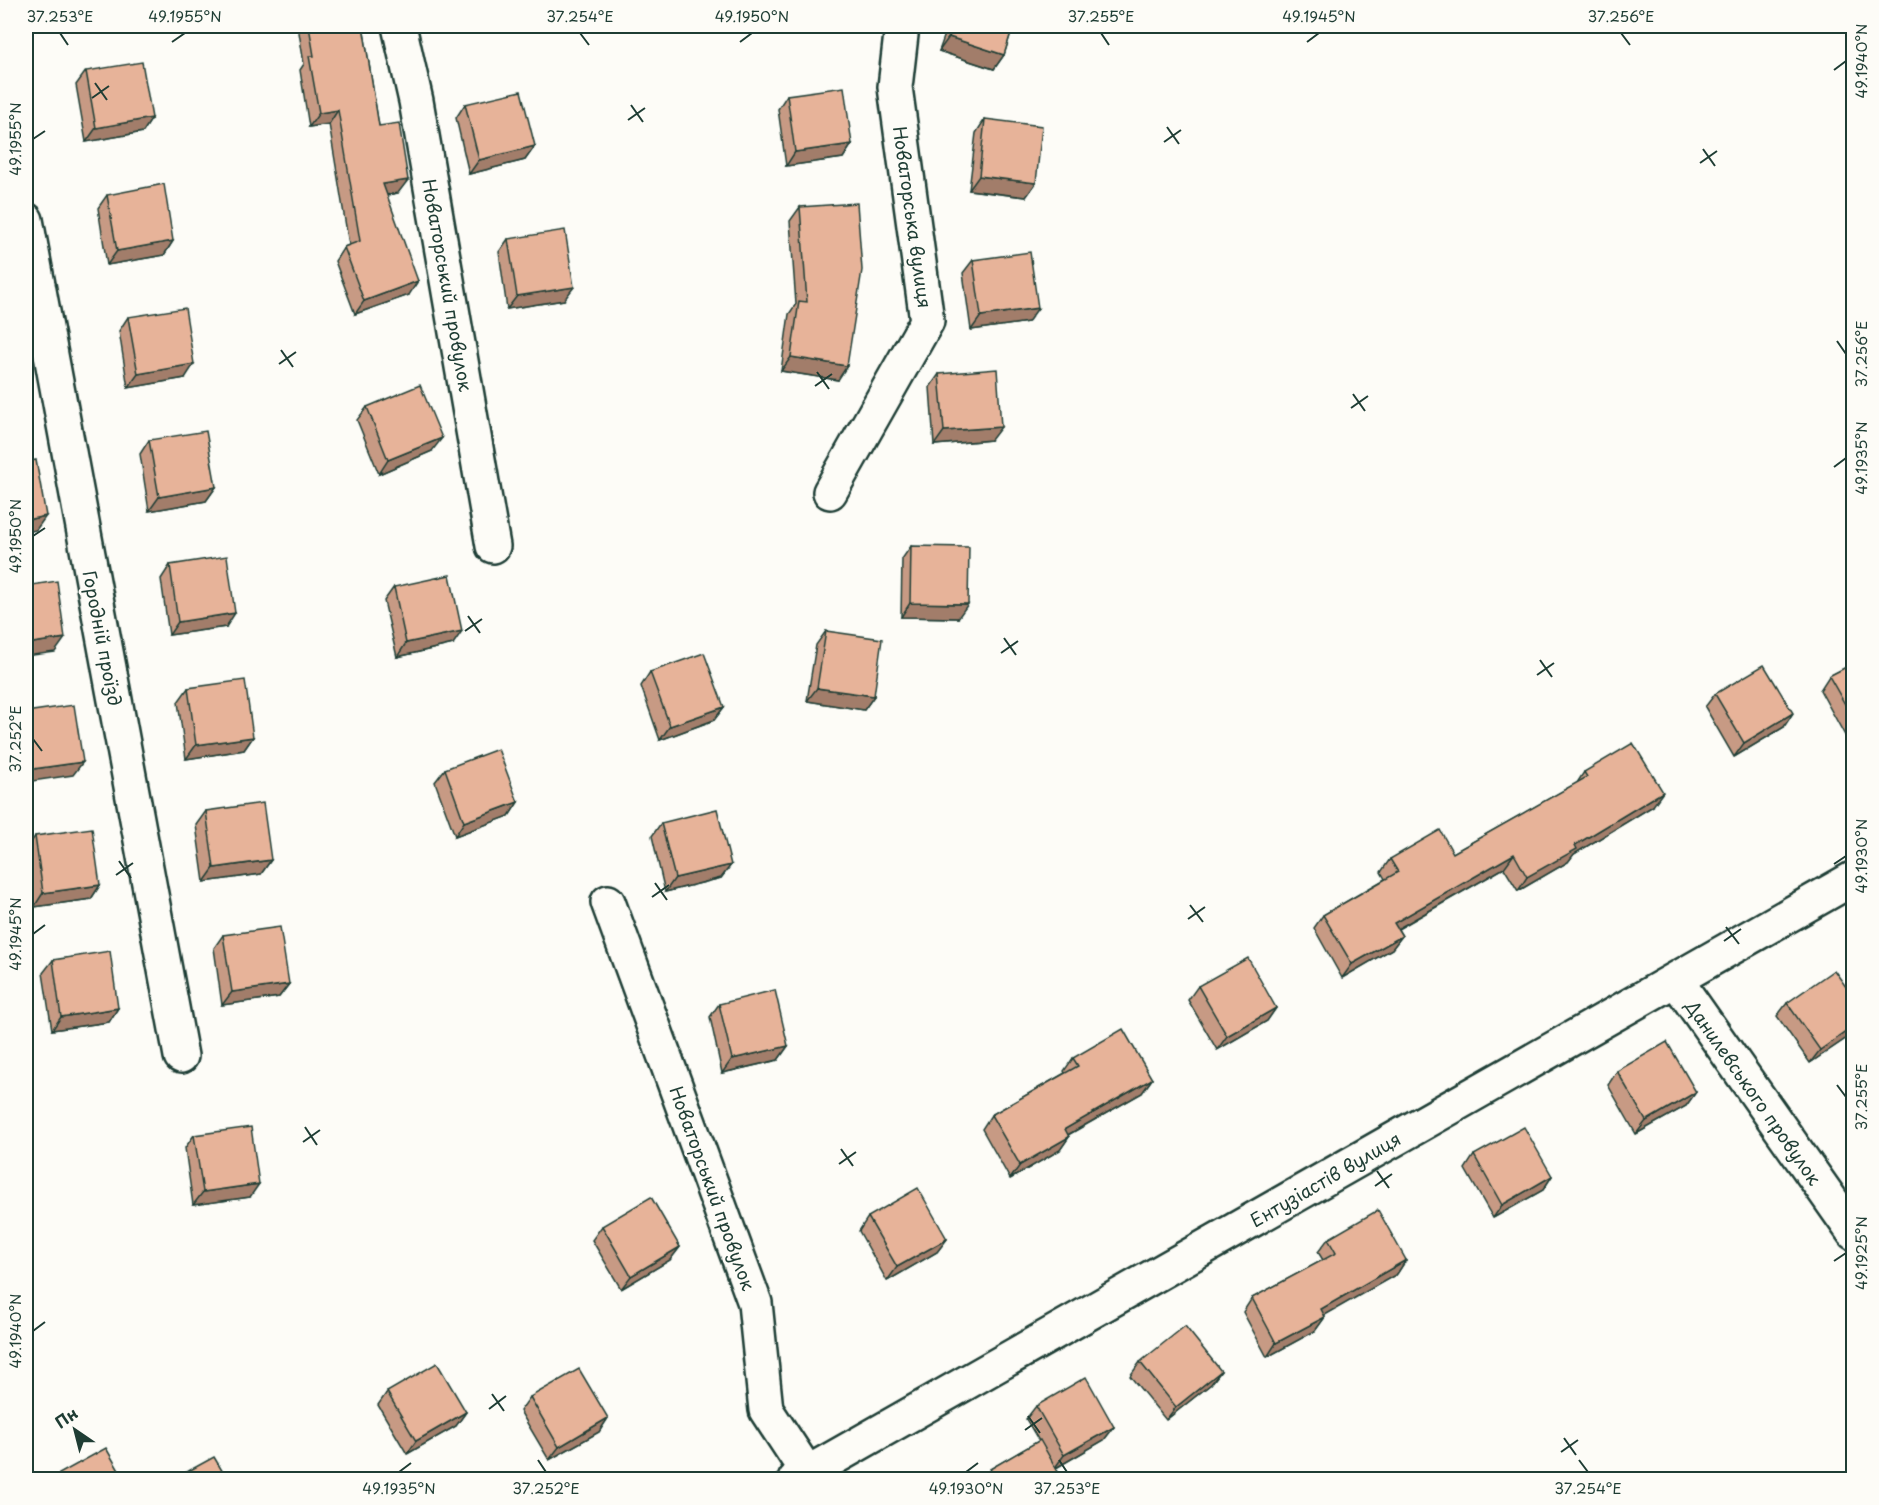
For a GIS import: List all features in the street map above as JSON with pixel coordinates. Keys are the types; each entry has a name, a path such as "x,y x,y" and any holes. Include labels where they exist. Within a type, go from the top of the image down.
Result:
{"street":[{"name":"Новаторський провулок","path":"399,26 416,101 493,546"},
{"name":"Новаторська вулиця","path":"830,492 927,321 895,87 902,26"},
{"name":"Городній проїзд","path":"26,220 181,1056"},
{"name":"Ентузіастів вулиця","path":"805,1477 1854,878"},
{"name":"Новаторський провулок","path":"608,902 755,1303 766,1410 805,1477"},
{"name":"Данилевського провулок","path":"1676,980 1854,1233"}],"building":[{"path":"309,26 363,26 379,126 399,123 408,180 383,184 418,281 364,301 344,247 360,241 338,110 319,113 309,56 314,56"},
{"path":"953,26 1013,26 1004,55 949,37"},
{"path":"142,62 152,118 96,128 86,71"},
{"path":"844,87 852,144 795,152 787,95"},
{"path":"521,91 535,146 479,160 465,104"},
{"path":"985,119 1042,126 1036,183 979,176"},
{"path":"164,184 173,241 117,251 107,195"},
{"path":"857,203 862,270 847,366 791,357 799,301 807,302 800,207"},
{"path":"565,230 574,287 517,296 508,239"},
{"path":"1030,252 1038,308 981,316 973,260"},
{"path":"185,308 194,364 138,374 128,317"},
{"path":"997,369 1001,427 944,431 939,374"},
{"path":"420,385 442,438 388,460 367,407"},
{"path":"206,431 216,487 159,497 149,440"},
{"path":"36,460 46,516 26,520 26,462"},
{"path":"911,546 969,547 968,604 910,603"},
{"path":"227,556 235,613 178,622 170,565"},
{"path":"450,575 462,631 406,643 394,587"},
{"path":"57,581 65,638 26,644 26,586"},
{"path":"826,631 882,639 874,696 817,688"},
{"path":"704,653 724,707 670,726 650,672"},
{"path":"1854,663 1854,720 1829,676"},
{"path":"1764,665 1793,713 1744,743 1715,694"},
{"path":"245,680 253,737 196,745 188,688"},
{"path":"74,705 83,762 26,770 26,712"},
{"path":"1633,743 1663,792 1575,845 1577,849 1527,877 1514,854 1394,923 1402,936 1352,964 1323,915 1398,872 1390,859 1440,830 1453,853 1587,777 1584,772"},
{"path":"498,749 518,802 464,822 445,769"},
{"path":"263,803 271,860 214,868 206,811"},
{"path":"717,809 731,865 675,878 661,823"},
{"path":"92,828 100,885 43,893 35,836"},
{"path":"280,927 289,984 232,992 223,935"},
{"path":"110,951 118,1008 61,1017 53,960"},
{"path":"1248,958 1276,1008 1227,1036 1198,986"},
{"path":"1834,970 1854,998 1854,1026 1820,1050 1787,1003"},
{"path":"775,990 788,1046 732,1059 719,1004"},
{"path":"1123,1029 1152,1079 1065,1129 1069,1137 1020,1165 991,1115 1078,1066 1073,1058"},
{"path":"1667,1042 1696,1092 1646,1121 1617,1071"},
{"path":"251,1127 259,1184 203,1192 194,1135"},
{"path":"1524,1127 1552,1176 1502,1205 1474,1155"},
{"path":"918,1188 947,1239 897,1267 868,1217"},
{"path":"651,1197 680,1247 631,1276 602,1226"},
{"path":"1378,1210 1406,1260 1321,1309 1325,1317 1276,1343 1252,1298 1336,1253 1328,1239"},
{"path":"1185,1326 1221,1371 1176,1407 1140,1362"},
{"path":"437,1363 466,1412 416,1441 387,1392"},
{"path":"579,1369 608,1418 559,1447 530,1397"},
{"path":"1086,1377 1114,1427 1064,1455 1036,1406"},
{"path":"1040,1440 1062,1479 996,1479 990,1469"},
{"path":"106,1448 124,1479 50,1479"},
{"path":"214,1457 227,1479 174,1479"}]}
